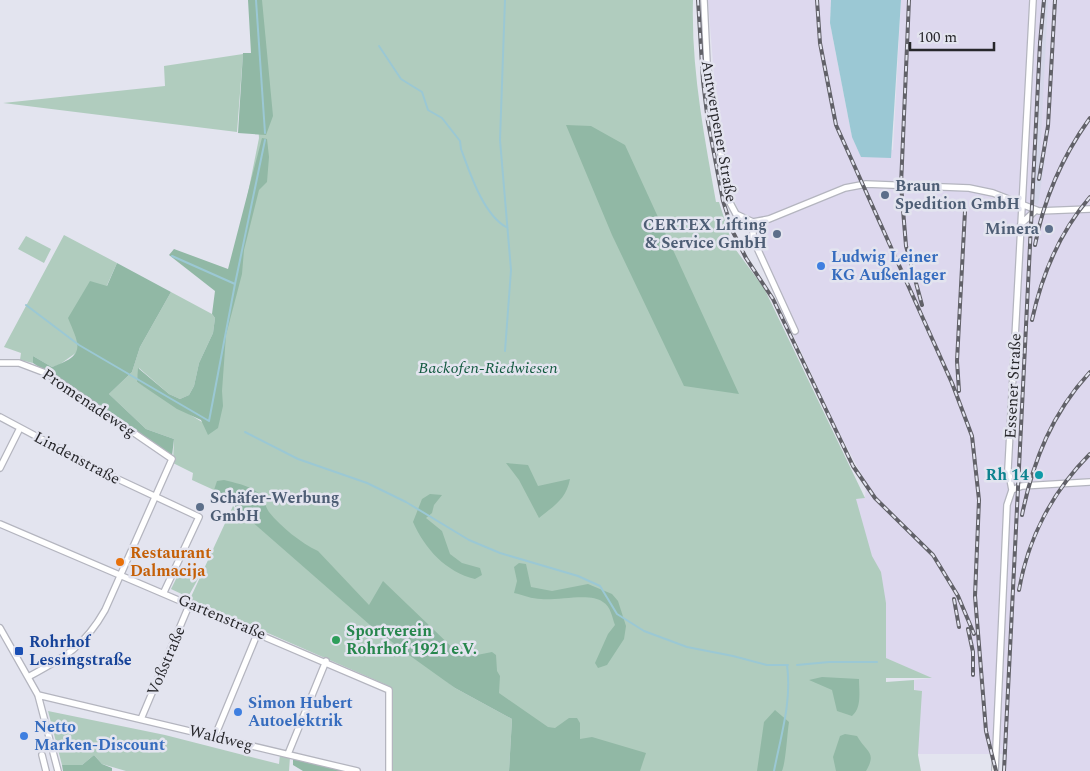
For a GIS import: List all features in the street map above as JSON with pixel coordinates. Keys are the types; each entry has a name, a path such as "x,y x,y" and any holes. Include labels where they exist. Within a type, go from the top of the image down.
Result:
{"street":[{"name":"Antwerpener Straße","path":"704,0 707,63 728,199 736,214 745,220 753,222"},
{"name":"Essener Straße","path":"994,771 1007,505 1012,490 1008,469 1033,0"},
{"path":"795,331 756,246 752,230 753,222 769,219 845,188 866,184 969,188 993,193 1036,210 1090,209"},
{"path":"1021,224 1036,210"},
{"name":"Promenadeweg","path":"0,363 19,364 48,374 172,459 155,498"},
{"name":"Lindenstraße","path":"0,417 155,498 199,517 164,592"},
{"path":"0,468 20,428"},
{"path":"1012,490 1022,486 1090,482"},
{"path":"28,677 74,650 93,632 105,610 155,498"},
{"name":"Gartenstraße","path":"0,524 326,661 388,690 389,771"},
{"name":"Voßstraße","path":"141,719 190,603"},
{"path":"1,631 38,695 58,771"},
{"path":"214,736 258,632"},
{"path":"288,754 326,661"},
{"name":"Waldweg","path":"38,695 357,771"},
{"path":"42,755 46,771"}],"shaded area":[{"path":"708,0 831,0 830,23 852,137 893,150 901,0 1090,0 1090,771 1002,771 1003,754 917,754 914,680 931,678 886,658 886,603 861,536 854,499 865,498 866,483 835,425 732,195 716,101"},
{"path":"1042,0 1048,0 1040,159 1045,160 1038,205 1032,203 1030,198"}],"green space":[{"path":"248,0 262,0 273,116 266,135 238,133 243,53 251,53"},
{"name":"Backofen-Riedwiesen","path":"249,0 693,0 696,76 716,202 719,202 733,246 764,288 865,498 856,499 872,556 881,572 886,603 886,658 932,678 886,678 886,682 914,680 914,690 922,691 918,755 921,771 595,771 506,713 440,676 455,688 512,719 509,771 392,771 389,686 190,599 233,506 236,509 238,501 192,480 193,473 173,463 174,439 146,429 109,394 132,372 140,347 171,292 212,314 215,318 213,333 199,363 194,386 189,395 180,399 169,394 139,368 137,382 202,422 259,138"},
{"path":"243,54 237,132 3,103 165,86 164,66"},
{"path":"566,125 591,126 625,145 739,394 684,386 612,235"},
{"path":"262,138 267,139 269,157 267,182 259,190 244,250 242,274 226,335 222,391 223,406 218,428 208,435 201,420 177,409 137,382 138,368 169,394 180,399 189,395 194,386 199,363 213,333 215,318 212,314 215,291 169,255 174,249 228,269"},
{"path":"64,235 117,263 77,352 59,365 52,367 33,356 33,363 20,360 21,353 4,347"},
{"path":"26,236 51,249 44,263 18,249"},
{"path":"117,263 171,292 140,347 132,372 109,394 146,429 174,439 172,456 33,363 33,356 52,367 71,358 77,348 77,342 68,318 90,281 107,286"},
{"path":"506,463 528,465 538,486 570,479 566,492 559,501 539,518 519,480"},
{"path":"224,480 246,486 260,494 269,512 279,523 298,539 318,551 369,605 383,581 459,654 467,657 492,652 496,655 497,671 500,676 499,693 548,727 555,728 569,718 577,718 580,723 580,739 592,737 646,753 640,771 509,771 512,719 455,688 370,625 235,507 236,500 214,490 217,481"},
{"path":"430,494 442,495 434,505 432,513 426,518 442,531 450,554 462,563 480,568 482,575 475,579 465,576 446,565 430,550 418,532 413,522 422,499"},
{"path":"519,563 526,564 531,587 552,591 588,584 612,594 618,601 626,626 624,639 607,665 598,668 595,663 608,634 615,625 606,604 598,599 590,598 538,599 514,593 517,581 514,567"},
{"path":"181,569 199,577 188,597 171,589"},
{"path":"822,677 859,679 859,704 852,716 837,711 832,690 809,680"},
{"path":"775,710 789,722 782,771 757,771 764,722"},
{"path":"48,711 165,735 279,764 280,754 290,757 289,771 126,771 102,764 94,755 82,765 62,765"},
{"path":"845,734 857,736 871,756 866,771 836,771 833,757 840,736"},
{"path":"94,755 102,764 112,768 112,771 63,771 62,765 82,765"},
{"path":"293,758 345,771 303,771 293,765"}],"water":[{"path":"831,0 901,0 891,158 861,157 852,137 830,23"}],"waterway":[{"path":"256,0 265,133"},
{"path":"505,0 500,140 511,270 505,351"},
{"path":"379,46 401,79 422,92 428,110 442,118 460,141 461,149 478,192 491,213 506,227"},
{"path":"172,256 235,284 265,140"},
{"path":"26,305 79,345 209,421 235,284"},
{"path":"245,432 298,459 367,483 406,502 469,540 500,553 578,576 600,586 617,614 644,631 687,647 767,665 788,665"},
{"path":"797,665 829,662 877,662"},
{"path":"774,771 787,705 787,665"}],"railway":[{"path":"698,0 703,81 708,122 723,201 733,232 746,258 773,299 853,466 875,498 933,555 958,596 974,634"},
{"path":"817,0 820,43 836,125 952,383 972,436 979,500 975,596 986,731 996,771"},
{"path":"909,0 901,185 906,246 922,305"},
{"path":"1004,771 1040,43 1044,0"},
{"path":"1039,179 1048,126 1055,0"},
{"path":"1035,245 1043,211 1055,178 1090,118"},
{"path":"1032,320 1041,286 1053,255 1069,225 1090,197"},
{"path":"959,391 957,361 965,211"},
{"path":"1022,515 1032,476 1046,439 1065,404 1090,372"},
{"path":"1019,590 1029,552 1044,516 1065,484 1090,454"},
{"path":"954,599 959,627"},
{"path":"968,629 973,652 973,675"}],"place":[{"name":"Braun Spedition GmbH","path":"885,195"},
{"name":"Minera","path":"1049,229"},
{"name":"CERTEX Lifting & Service GmbH","path":"777,234"},
{"name":"Ludwig Leiner KG Außenlager","path":"821,266"},
{"name":"Rh 14","path":"1039,475"},
{"name":"Schäfer-Werbung GmbH","path":"200,507"},
{"name":"Restaurant Dalmacija","path":"120,562"},
{"name":"Sportverein Rohrhof 1921 e.V.","path":"336,640"},
{"name":"Rohrhof Lessingstraße","path":"19,651"},
{"name":"Simon Hubert Autoelektrik","path":"238,712"},
{"name":"Netto Marken-Discount","path":"24,736"}]}
